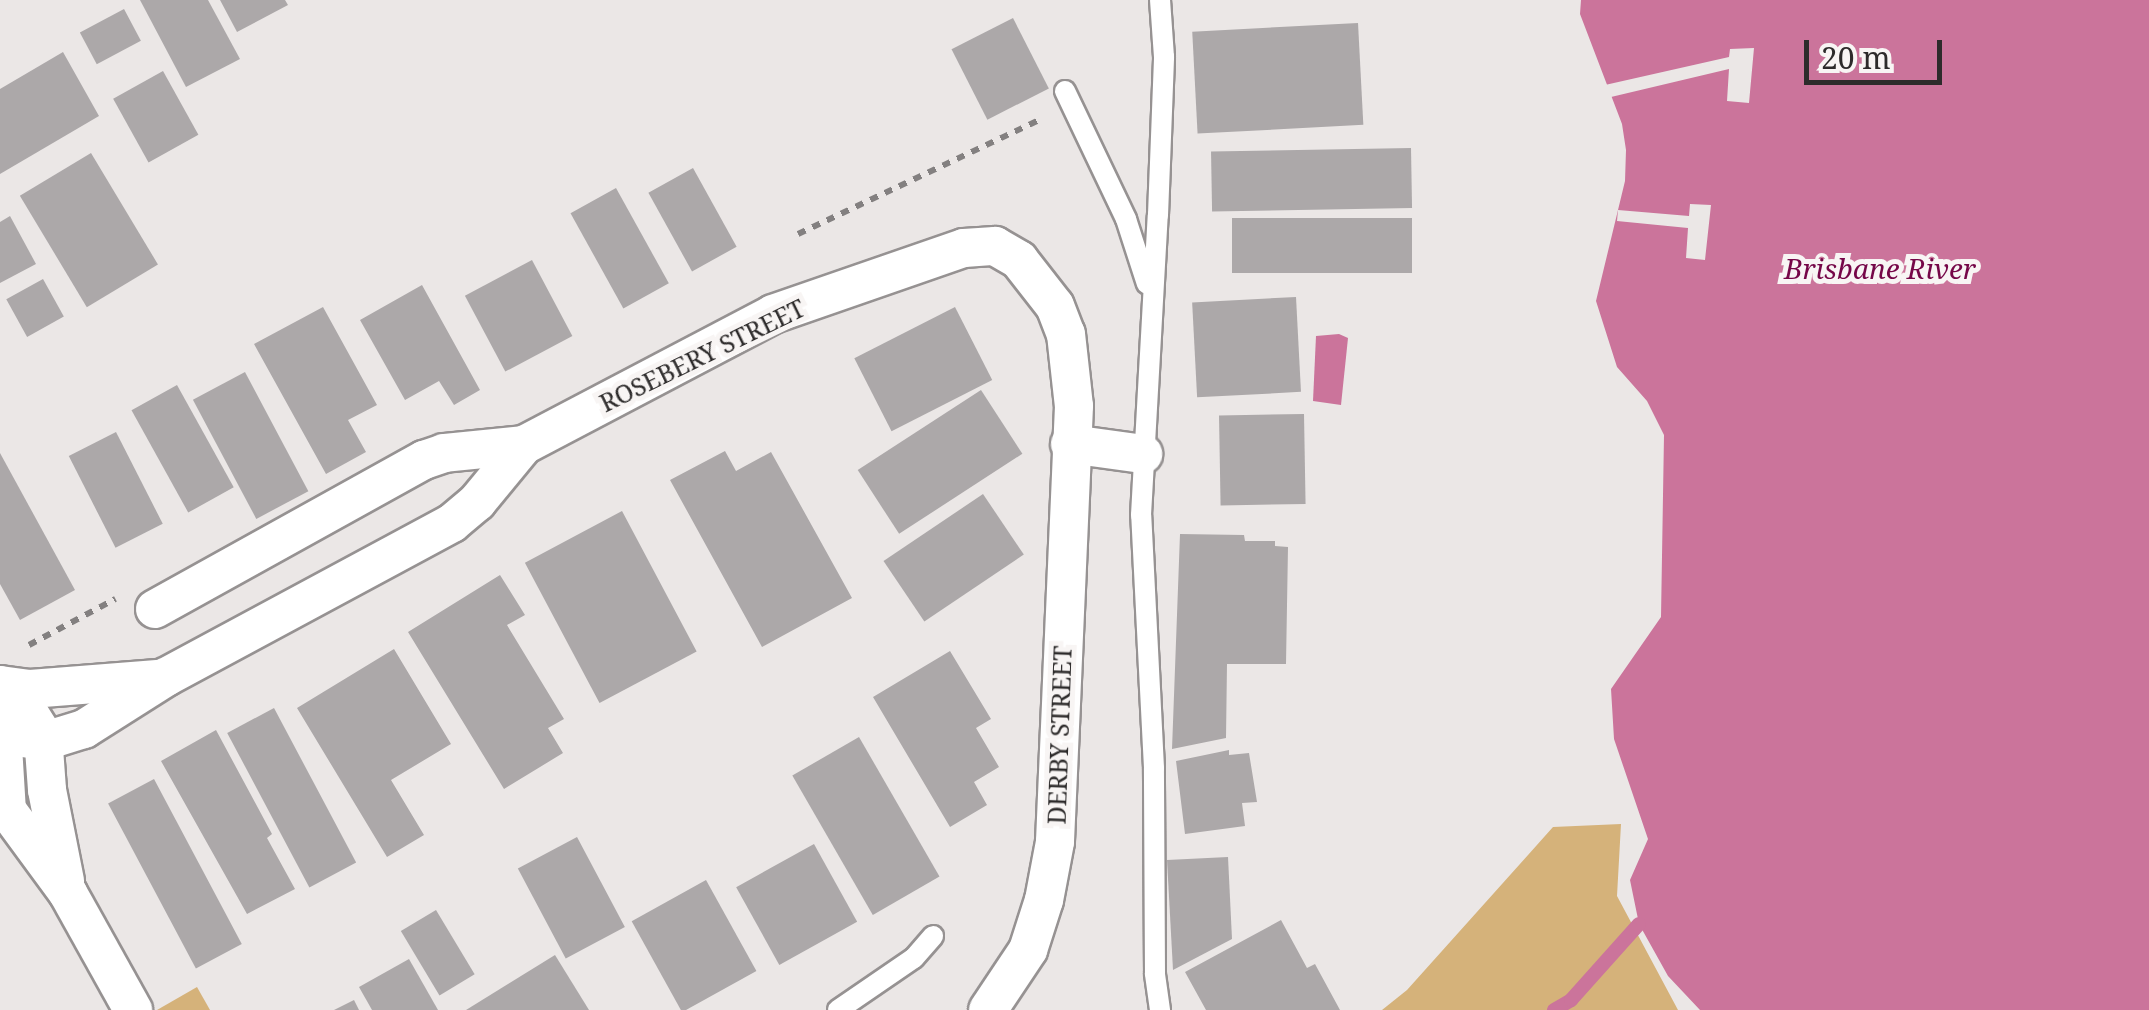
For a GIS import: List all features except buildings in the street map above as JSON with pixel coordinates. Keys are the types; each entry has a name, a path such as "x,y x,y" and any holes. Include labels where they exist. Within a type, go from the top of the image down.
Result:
{"street":[{"name":"DERBY STREET","path":"988,1010 1028,950 1055,842 1073,389 1060,316 1027,268 998,247"},
{"name":"ROSEBERY STREET","path":"155,610 424,460 444,453 524,445 773,314 964,248 998,247"},
{"path":"1070,444 1143,454"},
{"name":"ROSEBERY STREET","path":"45,742 84,729 166,677 452,523 477,502 524,445"},
{"path":"4,675 45,742 47,790 68,893"},
{"name":"ROSEBERY STREET","path":"4,675 30,689 166,677"},
{"path":"0,696 7,810 68,893 133,1010"},
{"path":"1,735 45,742"}],"lane":[{"path":"1160,0 1164,57 1140,515 1154,768 1155,972 1160,1010"},
{"path":"1068,98 1126,219 1152,300"},
{"path":"838,1010 914,958 933,936"}],"path":[{"path":"798,234 1068,98"},
{"path":"4,675 116,598"}],"shaded area":[{"path":"1621,824 1617,896 1678,1010 1382,1010 1407,990 1553,827"},
{"path":"197,987 210,1010 157,1010"}],"water":[{"name":"Brisbane River","path":"1581,0 2149,0 2149,1010 1700,1010 1668,976 1639,924 1630,880 1648,839 1614,739 1611,689 1661,617 1664,435 1647,401 1617,367 1596,301 1625,181 1626,150 1622,124 1580,14"},
{"path":"1339,334 1348,338 1341,405 1313,401 1316,336"}],"pier":[{"path":"1754,48 1749,103 1727,101 1729,69 1611,97 1605,85 1729,57 1730,49"},
{"path":"1690,204 1711,205 1705,260 1686,258 1688,228 1617,221 1618,210 1689,216"}],"waterway":[{"path":"1554,1010 1571,1000 1639,924"}]}
